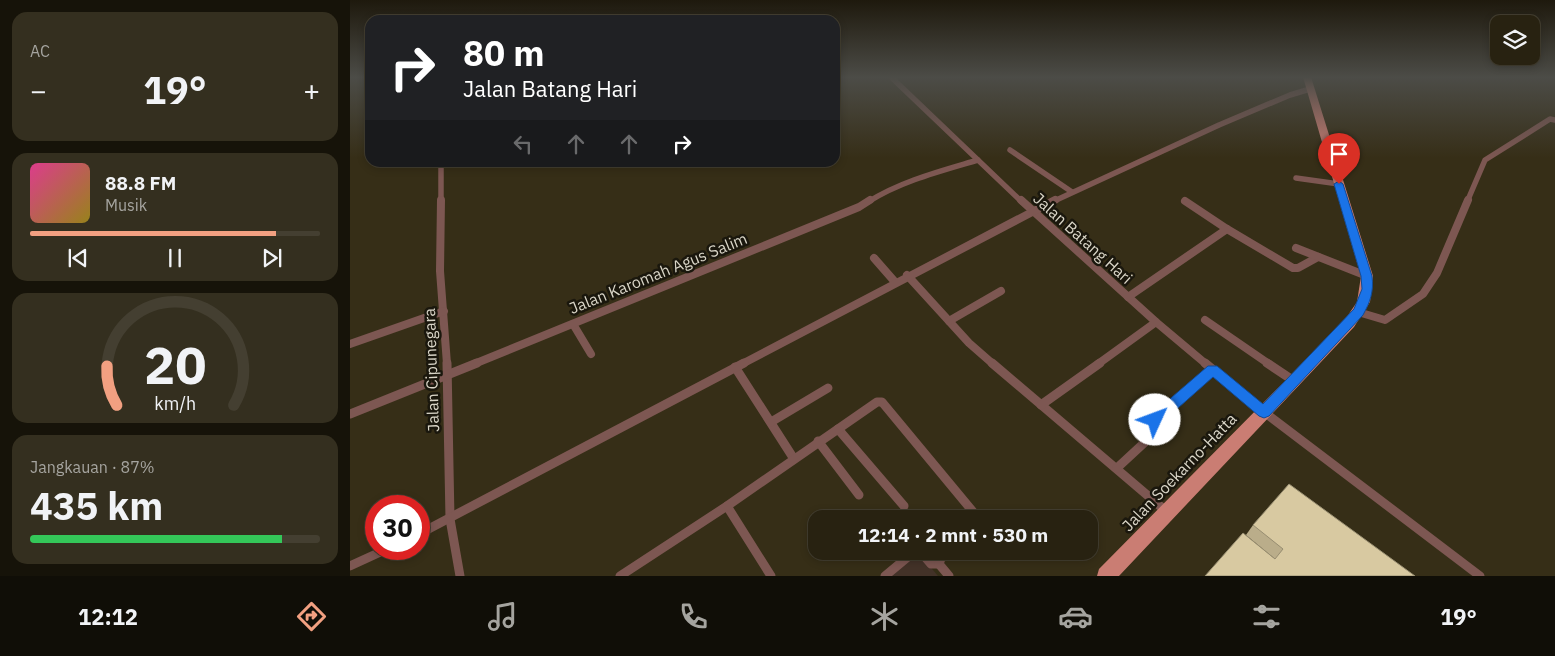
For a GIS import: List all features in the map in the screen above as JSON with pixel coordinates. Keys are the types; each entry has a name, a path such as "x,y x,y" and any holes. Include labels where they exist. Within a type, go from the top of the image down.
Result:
{"main road":[{"name":"Jalan Soekarno-Hatta","path":"1106,576 1294,381 1358,312 1364,302 1368,289 1367,276 1314,104"}],"street":[{"name":"Jalan Batang Hari","path":"919,104 1032,210 1156,322 1264,412 1480,576"},
{"path":"430,529 1032,210 1269,104"},
{"path":"1358,312 1384,320 1423,294 1437,274 1485,160 1550,119 1555,120"},
{"path":"1010,150 1072,192"},
{"name":"Jalan Karomah Agus Salim","path":"350,414 859,207 882,193 928,175 978,160"},
{"name":"Jalan Cipunegara","path":"441,167 440,270 448,374 450,519 460,576"},
{"path":"1296,178 1339,184"},
{"path":"1185,201 1293,268 1298,268 1318,257"},
{"path":"1128,297 1228,229"},
{"path":"1296,248 1367,276"},
{"path":"874,258 895,282"},
{"path":"907,276 970,343 1167,512"},
{"path":"949,321 1001,291"},
{"path":"350,344 444,311"},
{"path":"1205,320 1294,381"},
{"path":"1041,405 1156,322"},
{"path":"573,324 591,354"},
{"path":"735,367 794,459"},
{"path":"1117,468 1157,431 1159,427 1155,420 1156,417 1212,369"},
{"path":"771,422 828,388"},
{"path":"620,576 727,506 818,441 878,402 882,402 972,510"},
{"path":"838,428 904,506"},
{"path":"818,441 859,495"},
{"path":"727,506 771,576"},
{"path":"350,566 365,559"},
{"path":"885,576 904,560"},
{"path":"928,560 931,564 939,564"},
{"path":"939,564 940,560"},
{"path":"939,564 949,576"}],"shaded area":[{"path":"909,560 925,560 938,576 890,576"}],"building":[{"path":"1289,484 1415,576 1205,576 1243,533 1275,559 1283,549 1253,525"}],"route":[{"path":"1155,420 1156,417 1212,369 1264,412 1349,324 1364,302 1368,289 1367,276 1339,184"}]}
